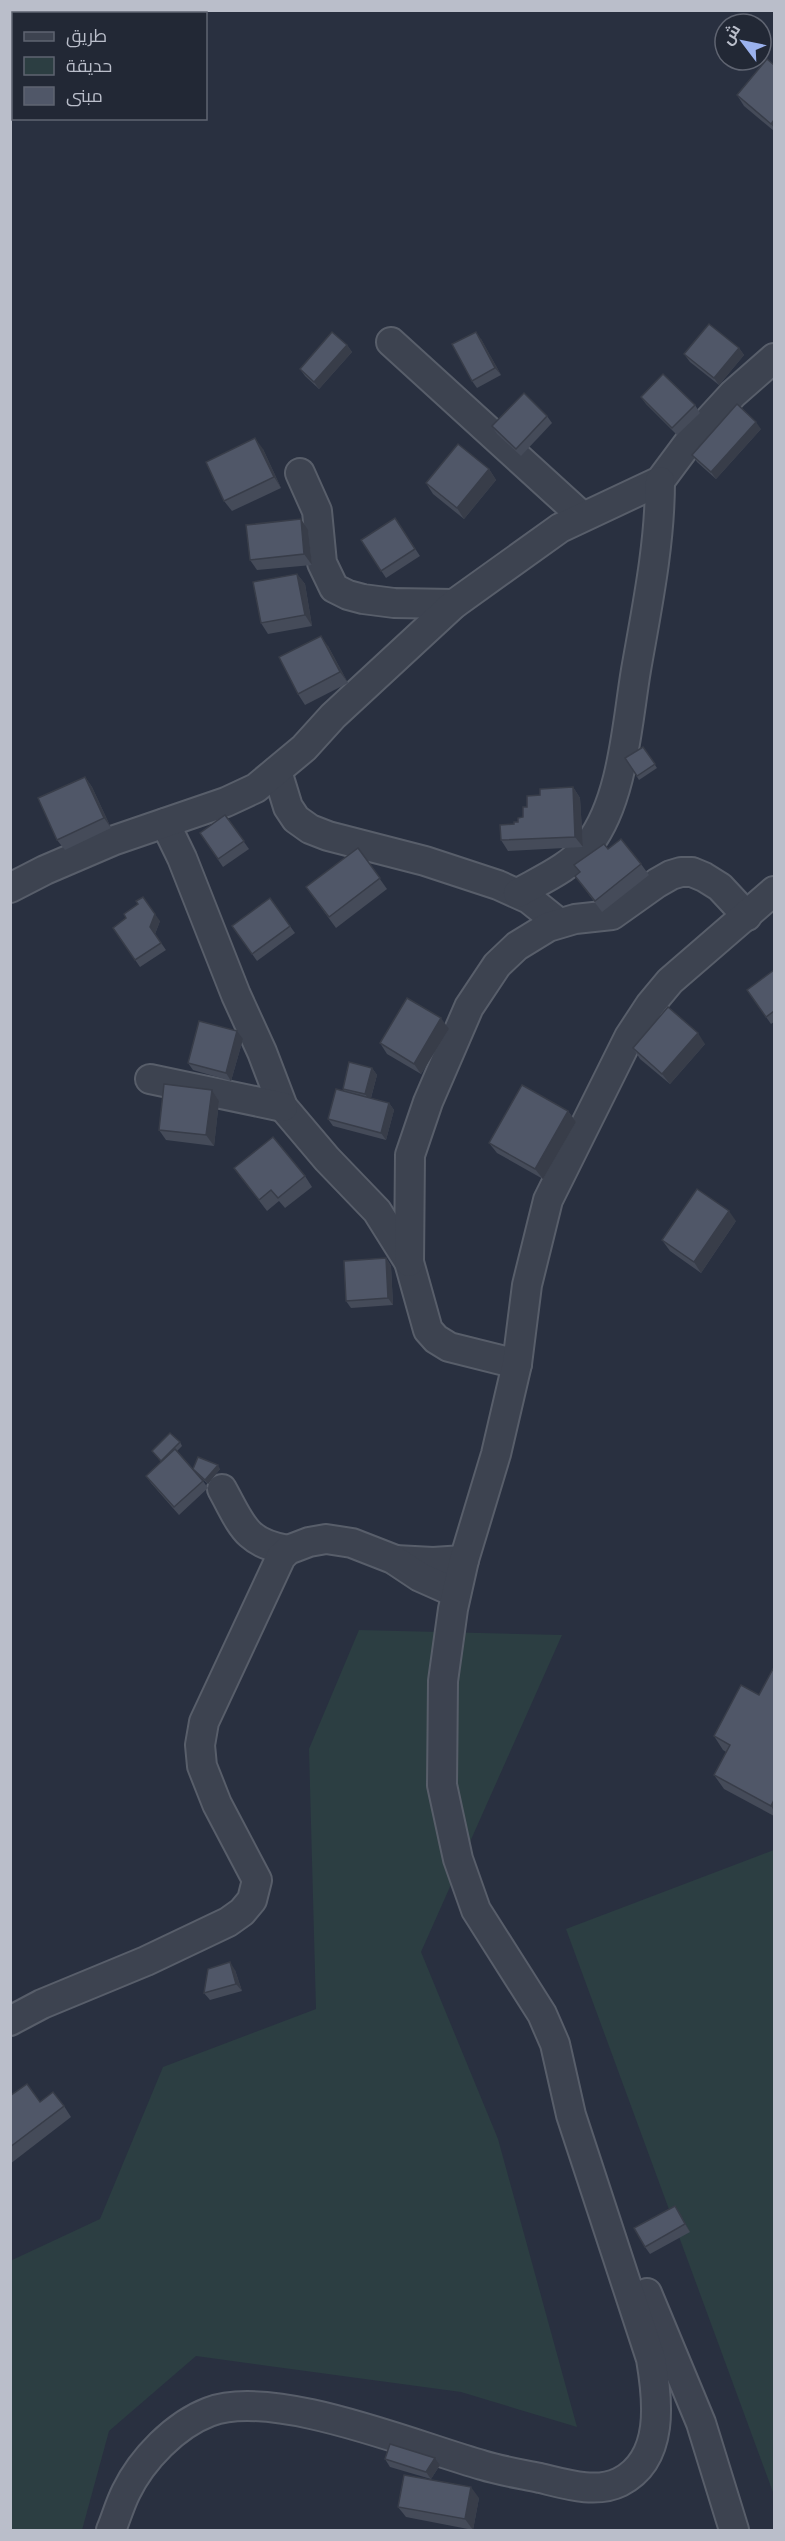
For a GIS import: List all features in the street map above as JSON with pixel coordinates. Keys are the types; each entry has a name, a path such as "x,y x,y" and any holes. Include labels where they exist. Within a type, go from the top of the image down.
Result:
{"street":[{"path":"391,342 582,516"},
{"path":"10,888 95,848 226,802 256,788 304,748 333,716 454,604 560,528 660,481 689,442 733,394 774,358"},
{"path":"300,473 317,511 322,563 334,588 348,595 384,601 454,604"},
{"path":"518,893 558,871 578,856 600,827 609,806 622,754 656,557 660,481"},
{"path":"277,771 288,807 296,819 310,829 327,836 425,861 518,893 541,907 559,922"},
{"path":"165,823 182,858 215,946 262,1052 283,1107 327,1159 377,1211 409,1262 428,1330 436,1339 449,1347 517,1364"},
{"path":"409,1262 410,1155 428,1102 469,1008 497,965 517,946 548,927 559,922 612,915 657,883 681,872 692,872 720,887 747,916"},
{"path":"111,2530 126,2492 147,2460 179,2429 210,2411 239,2406 283,2409 340,2422 483,2465 575,2486 602,2488 619,2483 631,2475 642,2463 651,2446 656,2423 656,2395 651,2359 571,2115 555,2044 542,2014 476,1910 450,1828 442,1785 443,1680 456,1593 496,1454 517,1364 527,1285 548,1200 623,1047 650,1005 670,981 774,891"},
{"path":"150,1079 283,1107"},
{"path":"222,1489 244,1529 256,1541 268,1547 288,1550 326,1539 352,1543 393,1559 420,1577 456,1593"},
{"path":"10,2021 42,2004 146,1961 228,1922 242,1912 252,1900 256,1880 217,1804 201,1766 200,1745 204,1722 214,1698 276,1565 288,1550"},
{"path":"393,1559 433,1562 464,1560"},
{"path":"542,2014 559,2028 572,2052 590,2145 602,2184 701,2423 734,2530"}],"green space":[{"path":"359,1630 562,1635 421,1952 498,2139 577,2427 461,2392 196,2356 109,2431 82,2530 11,2530 10,2261 100,2219 163,2067 316,2009 309,1749"},
{"path":"774,1850 774,2495 566,1929"}],"building":[{"path":"774,65 774,120 771,124 737,95 756,72 773,72"},
{"path":"709,324 739,348 714,378 684,354"},
{"path":"332,332 347,345 314,382 300,369"},
{"path":"476,332 495,368 472,381 452,344"},
{"path":"663,374 695,405 672,428 641,397"},
{"path":"524,393 547,416 516,449 492,426"},
{"path":"737,404 756,422 711,472 692,455"},
{"path":"255,438 274,477 224,501 206,462"},
{"path":"458,444 489,469 457,508 426,483"},
{"path":"395,518 415,549 381,571 361,540"},
{"path":"301,519 304,554 250,560 246,525"},
{"path":"297,574 305,615 261,623 253,582"},
{"path":"321,636 340,672 298,694 279,657"},
{"path":"643,747 655,764 637,776 625,758"},
{"path":"85,777 104,818 57,840 38,798"},
{"path":"573,787 575,837 501,840 500,825 514,824 518,822 518,818 523,817 523,807 527,807 527,796 540,795 540,789"},
{"path":"225,815 244,841 218,859 200,833"},
{"path":"621,839 641,864 595,901 575,876 580,872 574,865 604,844 608,849"},
{"path":"358,848 380,878 329,917 306,887"},
{"path":"143,897 155,914 150,927 161,943 135,960 113,928 126,918 124,914 138,904 136,901"},
{"path":"270,898 290,926 252,954 232,926"},
{"path":"774,970 774,1011 766,1017 747,990"},
{"path":"407,998 441,1018 414,1064 380,1043"},
{"path":"668,1007 698,1033 662,1074 633,1048"},
{"path":"199,1021 237,1031 226,1073 188,1063"},
{"path":"349,1062 372,1068 365,1094 343,1089"},
{"path":"164,1084 212,1090 206,1135 159,1130"},
{"path":"522,1085 568,1111 535,1169 489,1143"},
{"path":"336,1089 389,1103 381,1133 328,1119"},
{"path":"273,1137 305,1176 278,1198 271,1190 259,1200 234,1168"},
{"path":"697,1189 729,1211 694,1262 662,1240"},
{"path":"386,1258 388,1298 346,1301 344,1261"},
{"path":"170,1433 180,1442 161,1461 152,1451"},
{"path":"175,1449 203,1481 174,1507 146,1476"},
{"path":"198,1457 218,1465 205,1480 193,1469"},
{"path":"774,1667 774,1800 771,1806 714,1775 730,1745 714,1736 741,1685 759,1695"},
{"path":"230,1962 236,1984 204,1993 208,1969"},
{"path":"27,2084 40,2102 53,2092 64,2106 10,2147 10,2096"},
{"path":"675,2206 685,2224 645,2247 634,2228"},
{"path":"390,2444 435,2458 426,2472 385,2459"},
{"path":"404,2475 471,2487 465,2519 398,2507"}]}
